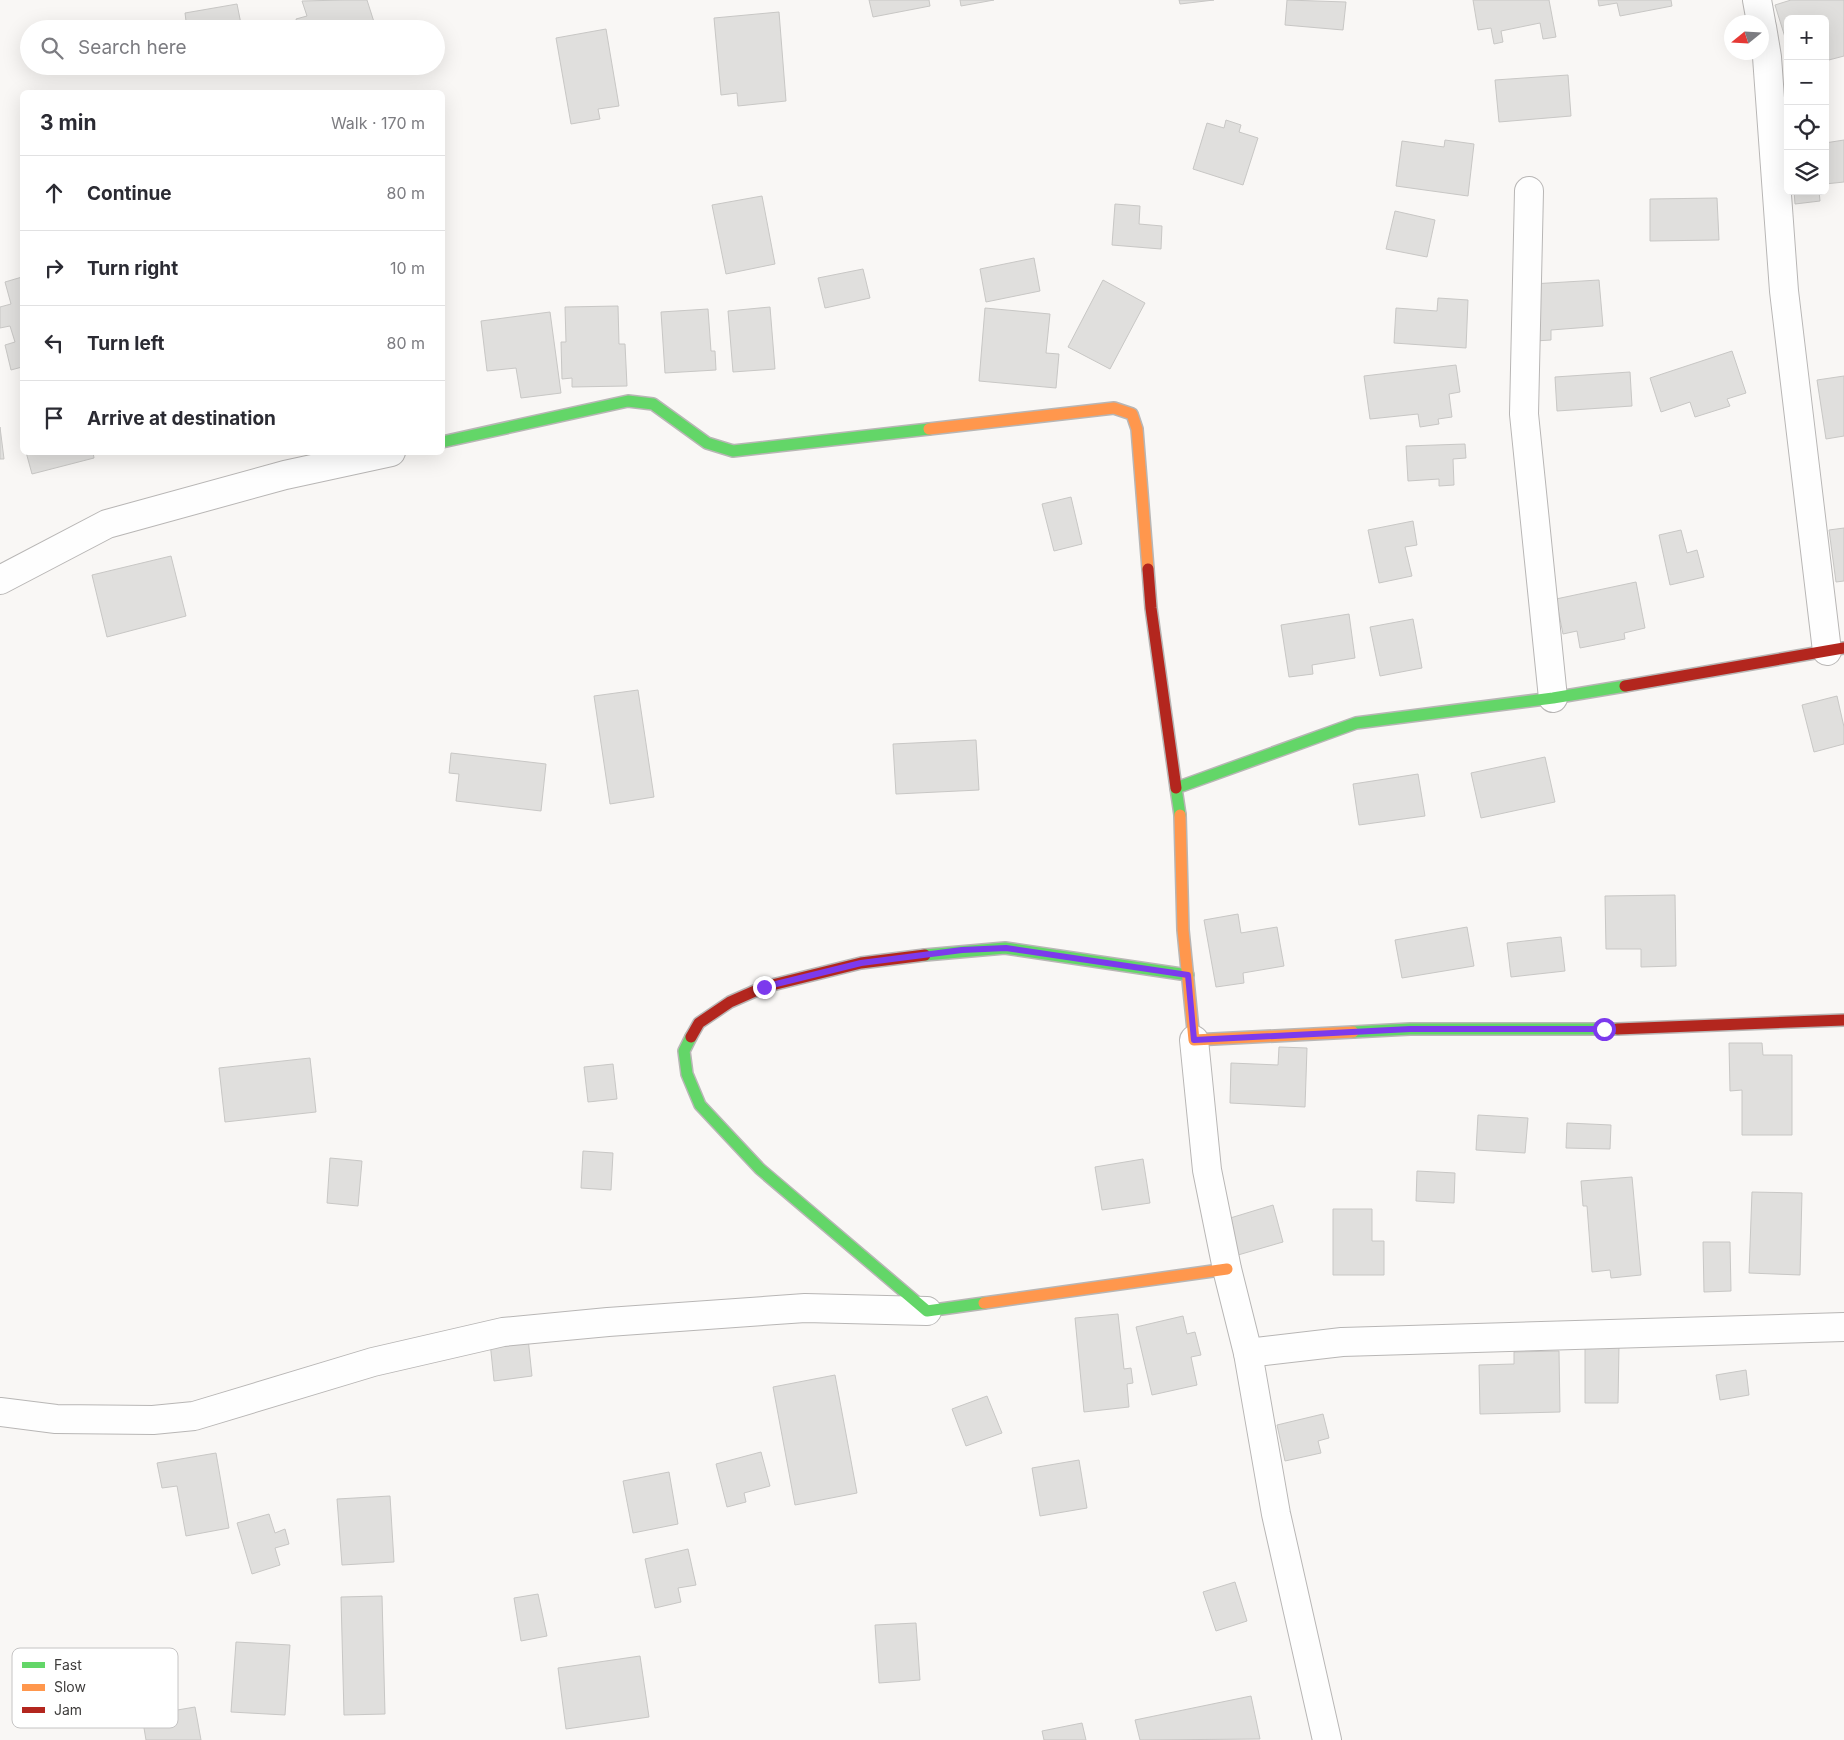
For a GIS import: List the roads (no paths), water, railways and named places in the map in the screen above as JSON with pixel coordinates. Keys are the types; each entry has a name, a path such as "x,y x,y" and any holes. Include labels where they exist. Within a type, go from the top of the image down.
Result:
{"street":[{"path":"1757,0 1760,15"},
{"path":"1176,788 1356,722 1553,698 1836,650 1784,291 1767,60"},
{"path":"1528,191 1524,414 1553,698"},
{"path":"445,441 628,401 653,404 706,444 733,451 1114,408 1132,414 1138,428 1151,608 1180,813 1183,930 1207,1170 1227,1269 1248,1353 1276,1514 1327,1740"},
{"path":"0,580 108,524 285,474 377,455"},
{"path":"927,1311 760,1169 700,1105 687,1074 684,1051 699,1023 730,1002 764,987 861,963 962,950 1006,948 1188,975"},
{"path":"1194,1040 1410,1029 1604,1029 1844,1020"},
{"path":"0,1412 56,1419 154,1420 194,1416 373,1362 503,1332 608,1322 805,1308 927,1311 1227,1269"},
{"path":"1248,1353 1342,1342 1844,1327"}]}
